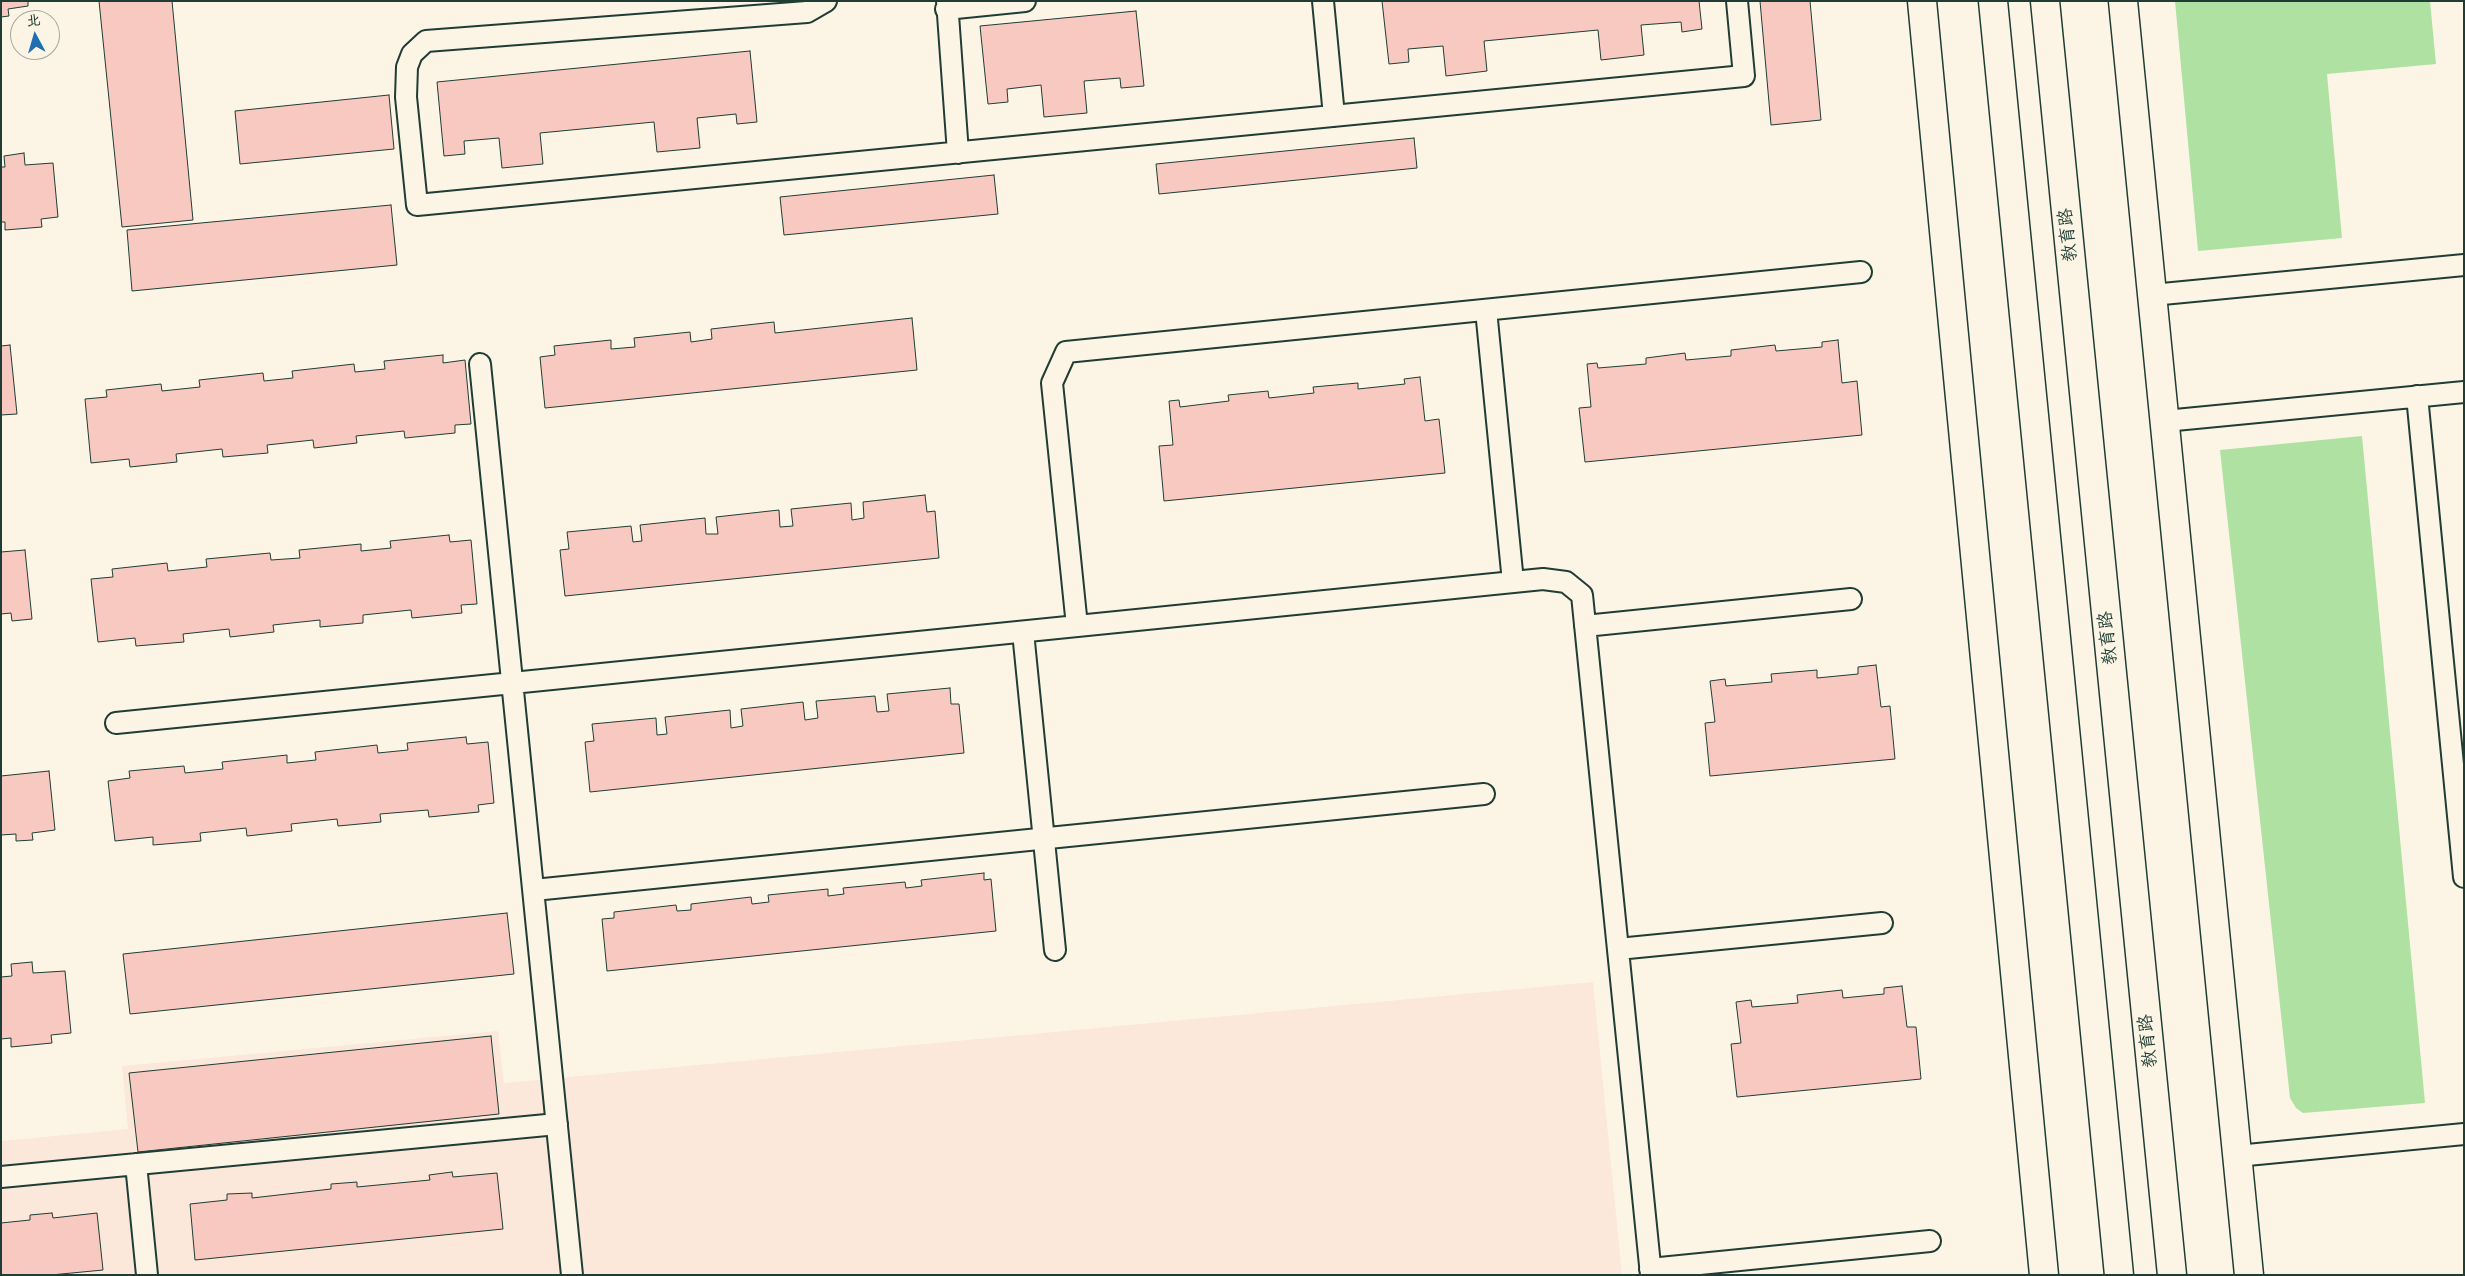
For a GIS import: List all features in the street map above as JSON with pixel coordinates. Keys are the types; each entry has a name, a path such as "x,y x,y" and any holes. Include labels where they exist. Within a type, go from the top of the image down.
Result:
{"street":[{"path":"1922,1 2044,1275"},
{"path":"1993,1 2119,1275"},
{"name":"教育路","path":"2045,1 2172,1275"},
{"path":"2123,1 2249,1275"}],"lane":[{"path":"826,1 807,12 426,42 412,54 407,67 406,97 417,205 1744,76 1737,1"},
{"path":"958,153 947,5 1025,1"},
{"path":"1323,1 1334,116"},
{"path":"2152,295 2464,265"},
{"path":"1077,626 1052,382 1066,352 1861,272"},
{"path":"1486,310 1513,582"},
{"path":"480,364 572,1275"},
{"path":"2165,421 2464,392"},
{"path":"2417,396 2464,877"},
{"path":"116,723 1543,579 1566,582 1582,595 1651,1272 1930,1241"},
{"path":"1585,626 1851,599"},
{"path":"1023,632 1055,950"},
{"path":"534,890 1484,794"},
{"path":"1618,950 1882,923"},
{"path":"1,1177 557,1124"},
{"path":"2237,1156 2464,1134"},
{"path":"136,1164 147,1275"}],"shaded area":[{"path":"1593,982 1622,1275 1,1275 1,1141 128,1129 122,1066 498,1031 504,1083"}],"green space":[{"path":"2175,1 2430,1 2436,64 2327,74 2342,238 2198,251"},
{"path":"2362,436 2425,1103 2303,1113 2296,1108 2290,1098 2220,450"}],"building":[{"path":"1,1 28,1 28,6 8,9 9,16 1,17"},
{"path":"99,1 172,1 193,220 122,227"},
{"path":"1382,1 1699,1 1702,29 1682,32 1681,22 1641,25 1644,55 1601,60 1598,30 1484,41 1487,71 1446,76 1443,46 1408,49 1409,62 1389,64"},
{"path":"1760,1 1810,1 1821,120 1771,125"},
{"path":"1136,11 1144,86 1121,88 1120,78 1084,81 1087,113 1044,117 1041,85 1007,89 1008,102 988,104 980,26"},
{"path":"750,51 757,122 737,124 736,114 697,118 700,148 657,152 654,122 540,133 543,164 502,168 499,138 464,141 465,154 444,156 437,82"},
{"path":"389,95 394,149 240,164 235,111"},
{"path":"1414,138 1417,168 1159,194 1156,164"},
{"path":"24,153 25,165 53,163 58,217 41,219 42,227 5,230 5,222 1,222 1,167 5,167 4,156"},
{"path":"994,175 998,214 784,235 780,197"},
{"path":"391,205 397,265 132,291 127,230"},
{"path":"912,318 917,370 545,408 540,357 555,355 554,346 611,340 611,349 635,347 634,338 690,332 691,342 712,339 711,329 774,322 775,333"},
{"path":"1838,340 1842,383 1857,381 1862,435 1585,462 1579,408 1591,407 1587,364 1597,363 1598,368 1646,364 1646,358 1685,353 1686,360 1731,356 1731,350 1775,345 1776,351 1822,347 1822,342"},
{"path":"10,345 17,414 1,415 1,346"},
{"path":"443,355 443,363 465,360 471,424 455,425 455,433 405,438 404,431 356,436 357,443 314,448 313,440 267,445 268,453 223,457 222,449 176,454 177,462 130,467 129,459 91,463 85,399 107,397 106,390 161,384 162,391 200,387 199,380 263,373 264,381 293,378 292,371 354,364 355,372 385,369 384,361"},
{"path":"1420,377 1425,421 1439,419 1445,473 1164,501 1159,446 1173,445 1169,401 1179,400 1180,407 1229,401 1228,395 1268,391 1269,398 1314,393 1313,387 1358,383 1358,389 1405,384 1404,379"},
{"path":"925,495 927,512 935,511 939,558 565,596 560,550 569,549 567,532 631,526 633,542 642,541 640,525 705,518 706,534 718,534 716,517 779,510 780,527 793,526 791,509 851,503 852,520 864,518 863,502"},
{"path":"449,535 450,542 471,540 477,604 461,605 462,613 412,618 411,610 363,615 363,623 320,627 320,620 273,625 274,632 230,637 229,629 183,634 184,642 136,646 135,638 98,642 91,579 113,577 112,569 167,563 168,571 207,567 206,559 270,553 271,560 300,558 299,550 361,544 361,551 391,548 390,541"},
{"path":"25,550 32,619 12,621 11,613 1,614 1,552"},
{"path":"1876,665 1881,707 1890,706 1895,759 1710,776 1705,723 1715,722 1710,681 1725,679 1726,686 1772,682 1771,674 1817,670 1817,678 1858,674 1858,667"},
{"path":"950,688 951,704 959,704 964,753 590,792 585,742 594,741 592,724 656,718 657,735 667,734 665,717 730,710 731,728 743,726 741,709 803,702 805,720 818,718 816,701 875,696 877,712 889,711 887,694"},
{"path":"466,737 467,744 488,742 494,803 478,805 479,812 429,817 428,810 380,814 381,822 338,826 337,819 291,824 292,831 247,836 246,828 200,833 201,841 153,845 153,837 115,841 108,781 130,778 129,771 184,766 185,773 223,769 222,762 287,755 287,763 316,760 315,752 377,745 378,753 408,750 407,743"},
{"path":"49,771 55,830 32,833 33,840 16,841 16,834 1,835 1,776"},
{"path":"984,873 984,880 991,879 996,931 607,971 602,919 614,918 614,912 676,905 677,911 691,910 691,904 751,897 752,904 769,902 768,895 828,889 828,896 844,894 843,888 905,882 906,888 922,886 921,880"},
{"path":"507,913 514,974 130,1014 123,954"},
{"path":"32,962 33,973 65,971 71,1033 51,1035 52,1043 11,1047 11,1038 1,1039 1,977 12,976 11,964"},
{"path":"1902,986 1907,1027 1916,1027 1921,1079 1737,1097 1731,1044 1741,1043 1736,1002 1751,1000 1752,1007 1798,1003 1797,995 1842,990 1843,998 1884,994 1884,988"},
{"path":"491,1036 499,1114 138,1152 129,1073"},
{"path":"452,1172 453,1177 497,1173 503,1229 195,1260 190,1204 227,1200 227,1194 252,1193 252,1198 331,1189 331,1184 357,1182 357,1187 430,1180 429,1175"},
{"path":"52,1213 53,1218 97,1213 103,1270 51,1275 1,1275 1,1223 30,1220 30,1215"}]}
